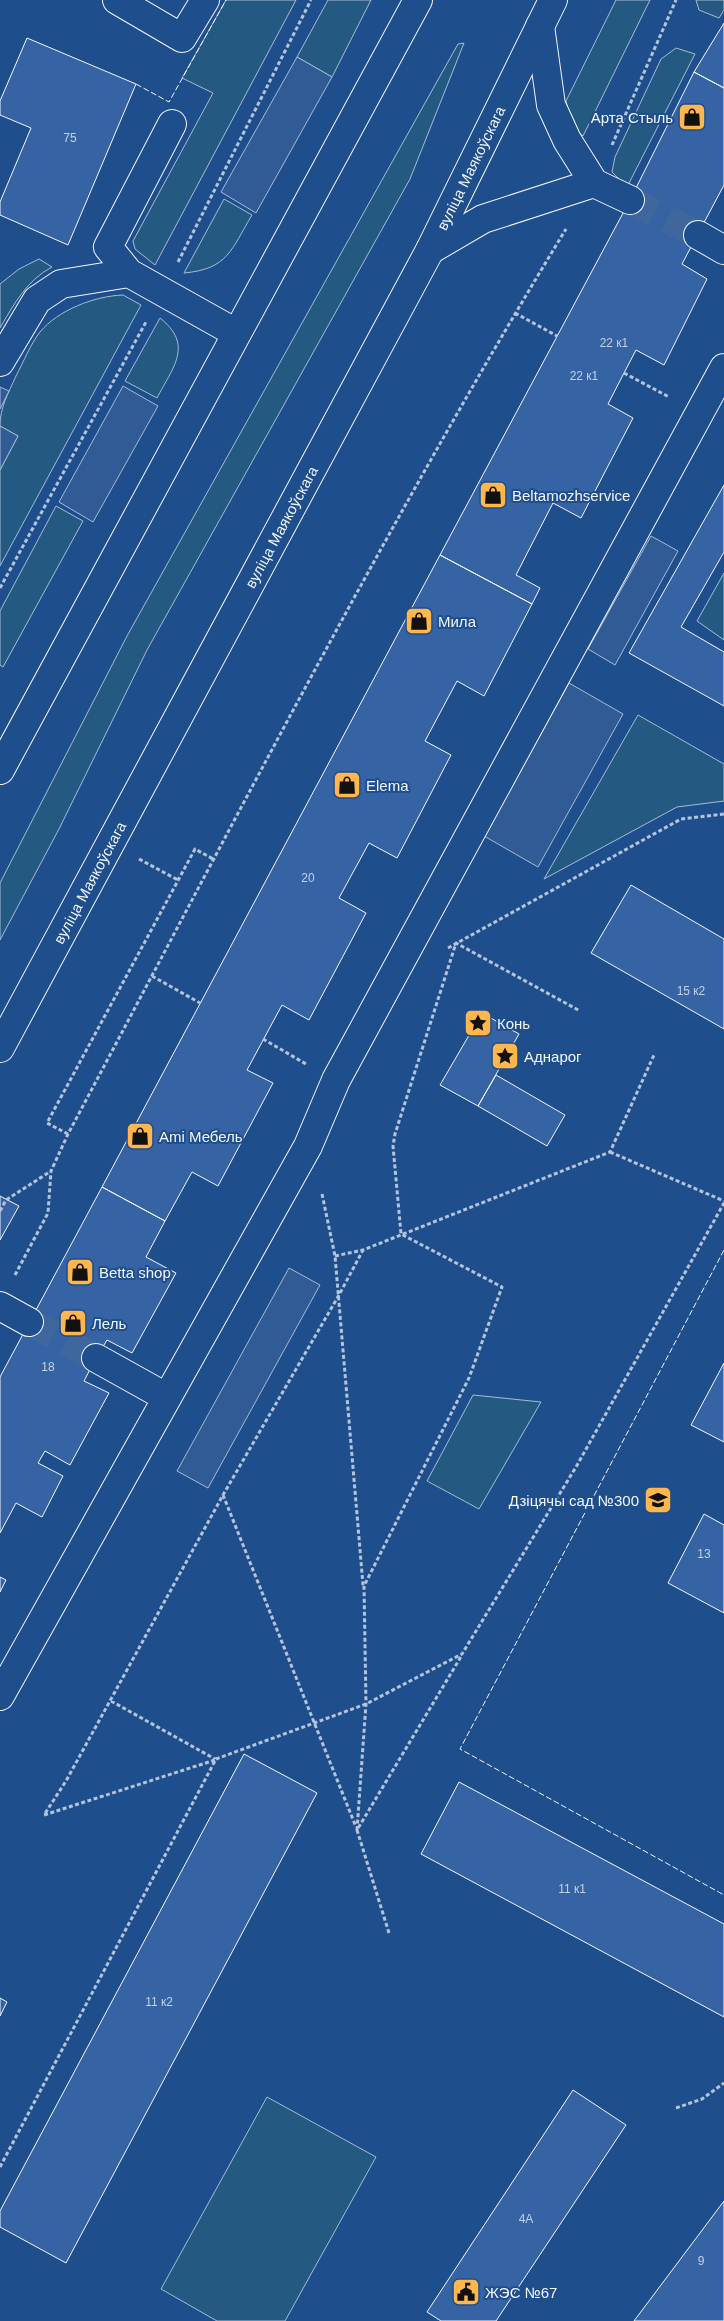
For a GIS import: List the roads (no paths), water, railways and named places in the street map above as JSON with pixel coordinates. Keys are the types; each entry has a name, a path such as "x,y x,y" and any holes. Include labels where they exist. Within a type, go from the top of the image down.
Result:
{"main road":[{"path":"117,0 182,38 204,0"},
{"path":"0,770 418,0"},
{"name":"вуліца Маякоўскага","path":"0,1048 430,250 553,0"},
{"path":"540,26 552,105 567,140 594,183 630,200"},
{"path":"172,124 108,247 129,273 236,333"},
{"path":"430,250 483,219 594,183"},
{"path":"698,235 724,250"},
{"path":"0,362 37,300 61,284 129,273"},
{"path":"0,1696 308,1146 336,1080 724,368"},
{"path":"5,1294 29,1322"},
{"path":"96,1358 166,1397"}],"tunnel":[{"path":"630,200 698,235"},
{"path":"29,1322 96,1358"}],"place":[{"name":"Арта Стыль","path":"692,117"},
{"name":"Beltamozhservice","path":"493,495"},
{"name":"Мила","path":"419,621"},
{"name":"Elema","path":"347,785"},
{"name":"Конь","path":"478,1023"},
{"name":"Аднарог","path":"505,1056"},
{"name":"Ami Мебель","path":"140,1136"},
{"name":"Betta shop","path":"80,1272"},
{"name":"Лель","path":"73,1323"},
{"name":"Дзіцячы сад №300","path":"658,1500"},
{"name":"ЖЭС №67","path":"466,2292"}]}
